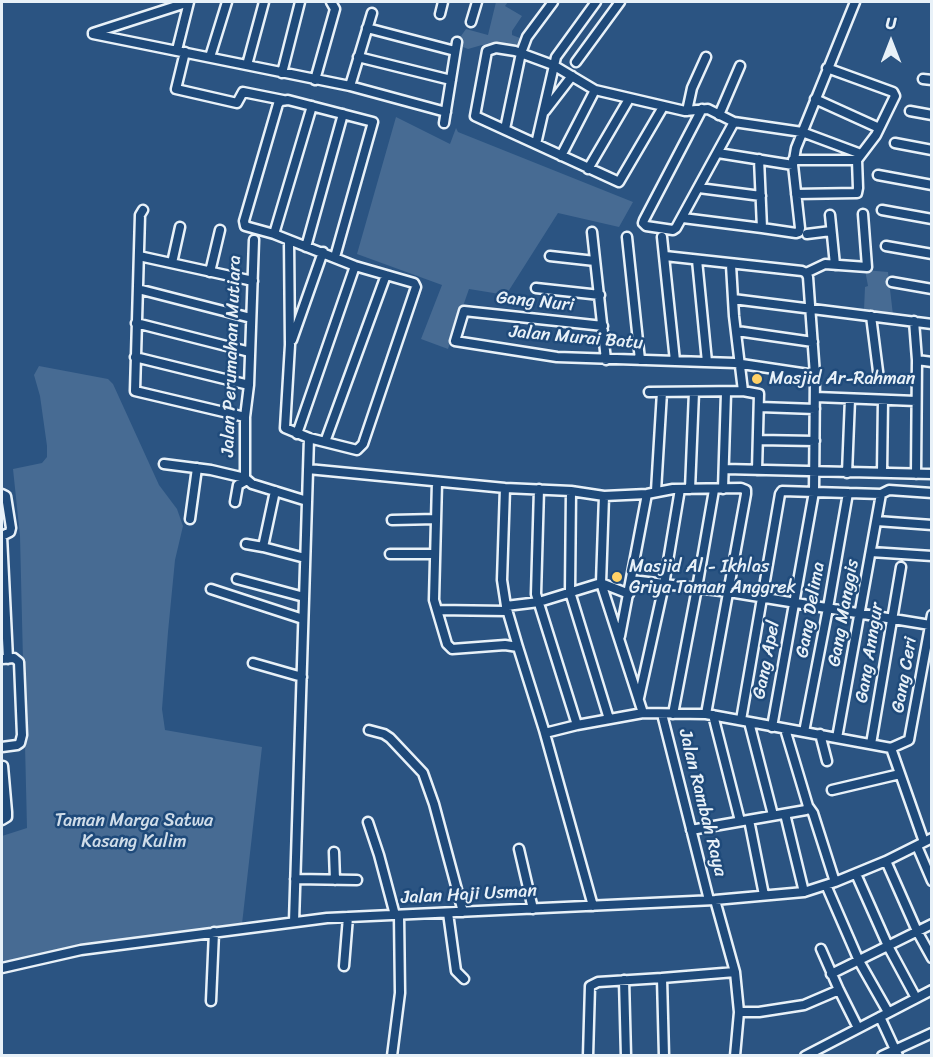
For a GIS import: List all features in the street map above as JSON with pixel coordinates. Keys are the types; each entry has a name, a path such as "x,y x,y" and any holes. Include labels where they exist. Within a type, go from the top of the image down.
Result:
{"street":[{"path":"335,257 373,125 371,120 243,92 237,103 176,89 181,51 189,2 93,33 181,51 210,57 315,80 350,86 446,112"},
{"path":"210,57 227,2"},
{"path":"247,65 264,2"},
{"path":"282,73 300,2"},
{"path":"315,80 334,15 335,9 332,2"},
{"path":"440,14 443,2"},
{"path":"471,22 477,2"},
{"path":"505,129 521,53 527,37 553,2"},
{"path":"536,144 556,57 596,2"},
{"path":"576,63 620,2"},
{"path":"683,218 799,232 793,163 796,148 855,2"},
{"path":"350,86 372,13"},
{"path":"367,28 456,46 444,123"},
{"path":"663,107 620,182 475,116 486,51 496,48 521,53 554,65 595,90 663,107 687,111 708,110 734,122 802,132 859,157"},
{"path":"358,57 451,80"},
{"path":"687,111 692,88 706,57"},
{"path":"719,115 740,66"},
{"path":"796,194 856,193 859,157 873,140 895,93 827,68"},
{"path":"543,113 572,76"},
{"path":"561,156 595,90"},
{"path":"588,169 629,99"},
{"path":"815,99 879,128"},
{"path":"283,100 278,104 244,220 245,226 274,234 355,266 414,283 416,287 363,444 357,450 309,438 287,430 285,426 290,345 289,240"},
{"path":"274,234 312,106"},
{"path":"702,109 643,223 646,226 673,230 676,228 734,122"},
{"path":"910,111 932,115"},
{"path":"306,247 343,114"},
{"path":"895,143 932,150"},
{"path":"718,153 793,163 859,157"},
{"path":"759,159 762,228"},
{"path":"878,175 932,185"},
{"path":"699,188 761,196"},
{"path":"143,210 140,215 135,391 245,417"},
{"path":"882,210 932,219"},
{"path":"665,256 806,273 825,264 867,267 863,214"},
{"path":"830,215 835,265"},
{"path":"172,263 180,227"},
{"path":"210,272 220,230"},
{"path":"807,234 831,231"},
{"path":"592,232 606,360"},
{"path":"627,237 640,360"},
{"path":"662,237 675,361"},
{"name":"Jalan Perumahan Mutiara","path":"254,240 249,385 245,417 246,479 252,484 307,501"},
{"path":"886,246 932,254"},
{"path":"290,345 322,252"},
{"path":"139,256 253,281"},
{"path":"550,256 595,261"},
{"path":"697,260 707,362"},
{"path":"731,265 743,391"},
{"path":"297,434 355,266"},
{"name":"Gang Apel","path":"772,727 816,471 815,375 806,273"},
{"path":"325,442 386,275"},
{"path":"892,282 932,289"},
{"path":"536,288 600,295"},
{"path":"138,289 251,318"},
{"path":"733,299 932,324"},
{"name":"Gang Nuri","path":"475,345 455,341 464,311 603,326"},
{"path":"871,316 879,379"},
{"path":"914,321 916,474"},
{"path":"136,323 250,352"},
{"path":"737,332 813,342"},
{"name":"Jalan Murai Batu","path":"475,345 557,357 707,362 815,375"},
{"path":"135,357 249,385"},
{"path":"916,360 932,362"},
{"path":"649,392 726,393 743,391 759,394 757,470"},
{"path":"656,491 662,392"},
{"path":"639,700 685,489 694,392"},
{"path":"673,714 697,588 718,490 725,469 726,393"},
{"path":"816,398 916,401"},
{"path":"848,473 850,399"},
{"path":"882,472 883,400"},
{"path":"760,407 815,408"},
{"path":"294,922 309,438"},
{"path":"759,440 815,441"},
{"path":"164,464 196,468 246,479"},
{"path":"190,519 196,468"},
{"path":"308,469 505,488 571,491 604,496 647,495 656,491 685,489 741,488 746,490 710,714 740,821"},
{"path":"725,469 932,474"},
{"path":"234,502 238,485 246,479"},
{"path":"437,482 434,600 449,648 505,645 518,647"},
{"path":"505,488 502,580 506,609 545,733 593,906"},
{"path":"539,489 535,582 577,725"},
{"path":"773,815 745,721 761,598 780,494 785,490 881,494 889,490 932,493"},
{"path":"262,548 275,491"},
{"path":"571,491 570,592 609,719"},
{"name":"Gang Delima","path":"804,732 848,493"},
{"name":"Gang Manggis","path":"837,738 881,494"},
{"path":"2,747 17,745 22,739 19,662 16,659 5,659 2,536 10,532 11,528 4,495"},
{"path":"620,638 647,495"},
{"path":"604,496 601,583 643,713"},
{"path":"392,520 436,519"},
{"path":"877,521 932,525"},
{"path":"246,544 305,558"},
{"path":"871,552 932,556"},
{"path":"390,554 435,554"},
{"name":"Gang Anngur","path":"871,744 901,567"},
{"path":"237,579 304,597"},
{"path":"632,580 729,592 930,625"},
{"path":"436,610 506,609 539,602 601,583 629,594"},
{"path":"211,589 303,619"},
{"name":"Gang Ceri","path":"891,748 909,740 932,615"},
{"path":"253,663 302,677"},
{"path":"545,733 643,713 710,714 891,748 924,842 932,881"},
{"name":"Jalan Rambah Raya","path":"662,714 691,830 735,972 739,1012 735,1056"},
{"path":"785,729 807,808 811,810 815,820 835,882"},
{"path":"369,730 390,738 423,773 434,804 463,912"},
{"path":"820,734 827,761"},
{"path":"2,820 7,816 3,766"},
{"path":"832,790 900,774"},
{"path":"691,830 807,808"},
{"path":"786,818 804,892"},
{"path":"368,822 397,915 400,993 392,1056"},
{"path":"750,825 764,895"},
{"name":"Jalan Haji Usman","path":"2,968 81,950 294,922 348,917 712,900 804,892 856,874 924,842"},
{"path":"519,849 533,909"},
{"path":"334,852 335,880"},
{"path":"886,861 917,931 932,958"},
{"path":"856,874 888,946 916,998"},
{"path":"295,879 357,880"},
{"path":"826,885 884,1015 897,1052"},
{"path":"448,913 456,971 464,979"},
{"path":"344,966 348,917"},
{"path":"831,974 932,924"},
{"path":"211,1001 214,932"},
{"path":"821,949 838,990 858,1028"},
{"path":"588,1056 589,988 598,982 735,972"},
{"path":"662,978 664,1056"},
{"path":"624,980 626,1056"},
{"path":"739,1012 759,1012 804,1005 838,990"},
{"path":"806,1056 932,990"},
{"path":"882,1056 897,1052 932,1033"}],"green space":[{"path":"496,2 508,2 505,6 522,16 512,31 512,35 520,38 519,49 482,45 468,49 463,47 461,36 466,29 488,35"},
{"path":"396,117 450,144 456,128 458,132 633,202 619,227 558,213 506,295 469,289 448,349 421,339 442,285 357,254"},
{"path":"865,270 888,272 893,315 864,310 865,287 868,286"},
{"name":"Taman Marga Satwa Kasang Kulim","path":"39,366 108,379 113,384 159,485 177,509 183,526 175,560 168,632 162,709 165,730 262,747 242,924 134,939 2,963 2,836 27,828 20,536 13,469 42,463 47,457 40,396 34,375"}],"place":[{"name":"Masjid Ar-Rahman","path":"757,379"},
{"name":"Masjid Al - Ikhlas Griya Taman Anggrek","path":"617,577"}]}
